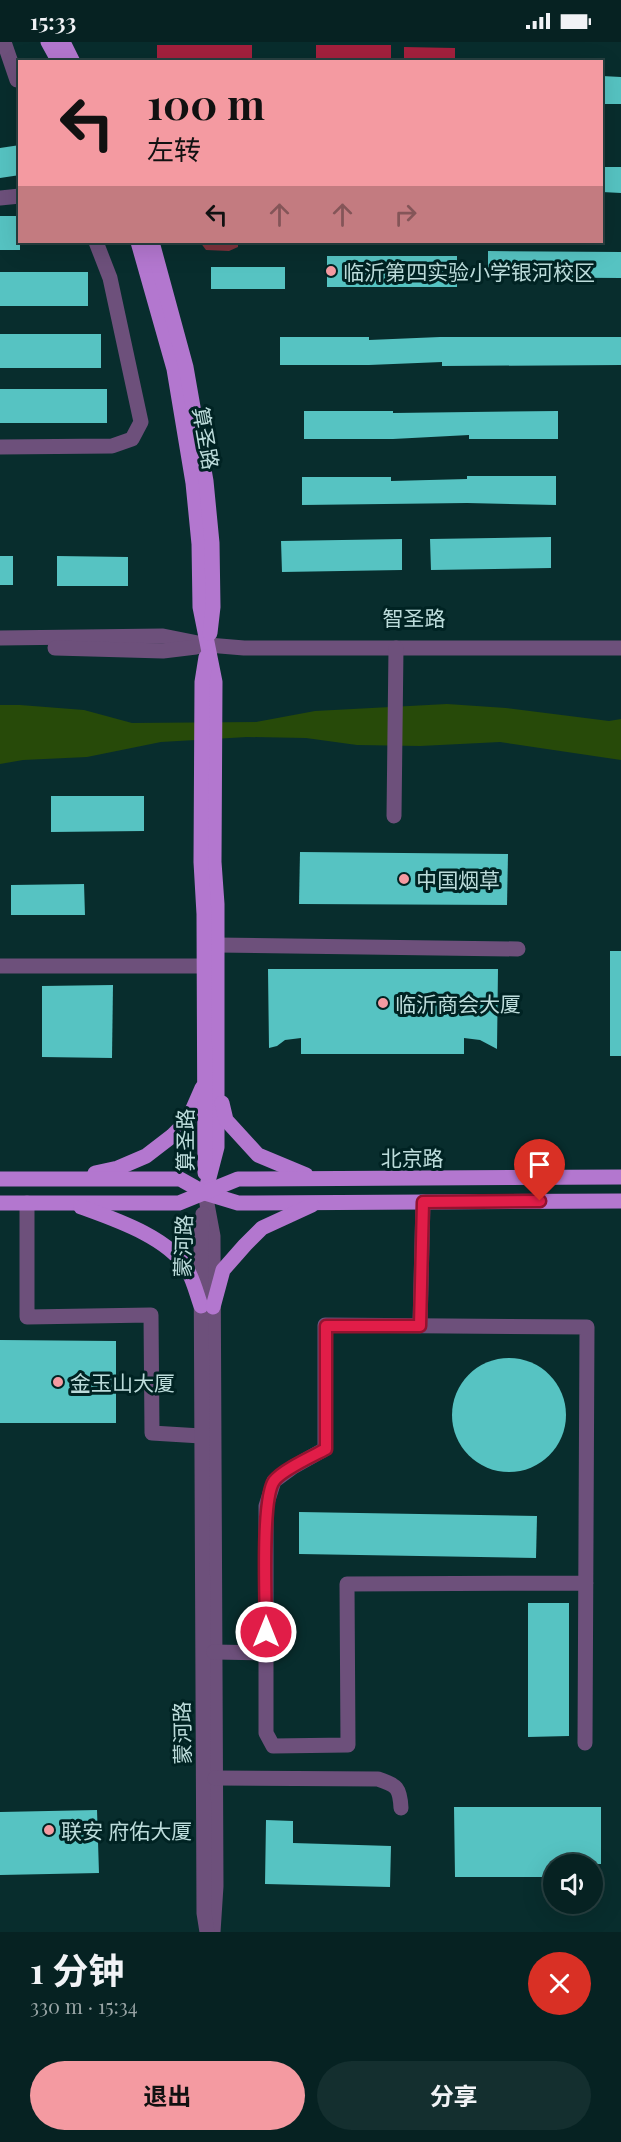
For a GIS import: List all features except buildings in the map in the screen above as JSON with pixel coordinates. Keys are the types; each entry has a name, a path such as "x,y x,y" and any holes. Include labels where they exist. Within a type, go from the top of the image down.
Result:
{"main road":[{"path":"48,42 58,60"},
{"path":"63,42 73,60"},
{"name":"算圣路","path":"138,243 174,369 193,483 199,543 200,607 208,645"},
{"name":"算圣路","path":"152,243 186,367 206,481 212,543 213,607 202,682 208,709 217,945 205,1193"},
{"name":"算圣路","path":"208,754 201,862 211,1082"},
{"path":"211,1082 226,1120 258,1155 314,1179"},
{"path":"66,1179 118,1168 146,1156 188,1120 211,1082"},
{"name":"北京路","path":"0,1203 179,1203 238,1179 621,1177"},
{"path":"0,1179 180,1179 205,1193 238,1203 621,1201"},
{"path":"69,1203 128,1223 170,1249 188,1269 207,1307"},
{"path":"207,1307 223,1270 262,1228 318,1203"}],"street":[{"path":"4,42 18,80"},
{"path":"0,198 18,196"},
{"path":"0,447 112,446 132,439 141,422 110,278 96,243"},
{"name":"智圣路","path":"0,638 163,636 208,645 244,648 621,648"},
{"name":"智圣路","path":"0,648 163,651 245,639 269,638 621,639"},
{"path":"394,816 396,648"},
{"path":"217,945 518,948"},
{"path":"0,966 204,966"},
{"name":"蒙河路","path":"205,1193 201,1236 207,1307 214,1652 216,1913 213,1932"},
{"path":"420,1326 423,1202"},
{"path":"27,1203 27,1317 151,1315 152,1433 201,1436"},
{"name":"蒙河路","path":"207,1307 201,1436 204,1913 207,1932"},
{"path":"585,1743 586,1583 587,1327 326,1326 326,1449 293,1467 274,1481 266,1506 266,1733 273,1746 348,1745 347,1584 586,1583"},
{"path":"214,1652 266,1653"},
{"path":"215,1778 378,1779 393,1784 400,1793 400,1808"}],"shaded area":[{"path":"157,45 252,45 252,60 157,60"},
{"path":"316,45 391,45 391,60 316,60"},
{"path":"404,47 455,48 455,60 404,60"},
{"path":"201,243 238,243 238,247 229,251 206,250"},
{"path":"447,704 506,708 609,721 621,719 621,760 500,742 420,746 357,745 306,738 247,737 161,742 87,757 23,760 0,764 0,705 84,710 132,723 256,722 315,711"}],"place":[{"name":"临沂第四实验小学银河校区","path":"331,271"},
{"name":"中国烟草","path":"404,879"},
{"name":"临沂商会大厦","path":"383,1003"},
{"name":"金玉山大厦","path":"58,1382"},
{"name":"联安 府佑大厦","path":"49,1830"}],"route":[{"path":"266,1632 266,1506 274,1481 293,1467 326,1449 326,1326 420,1326 423,1202 540,1201"}]}
